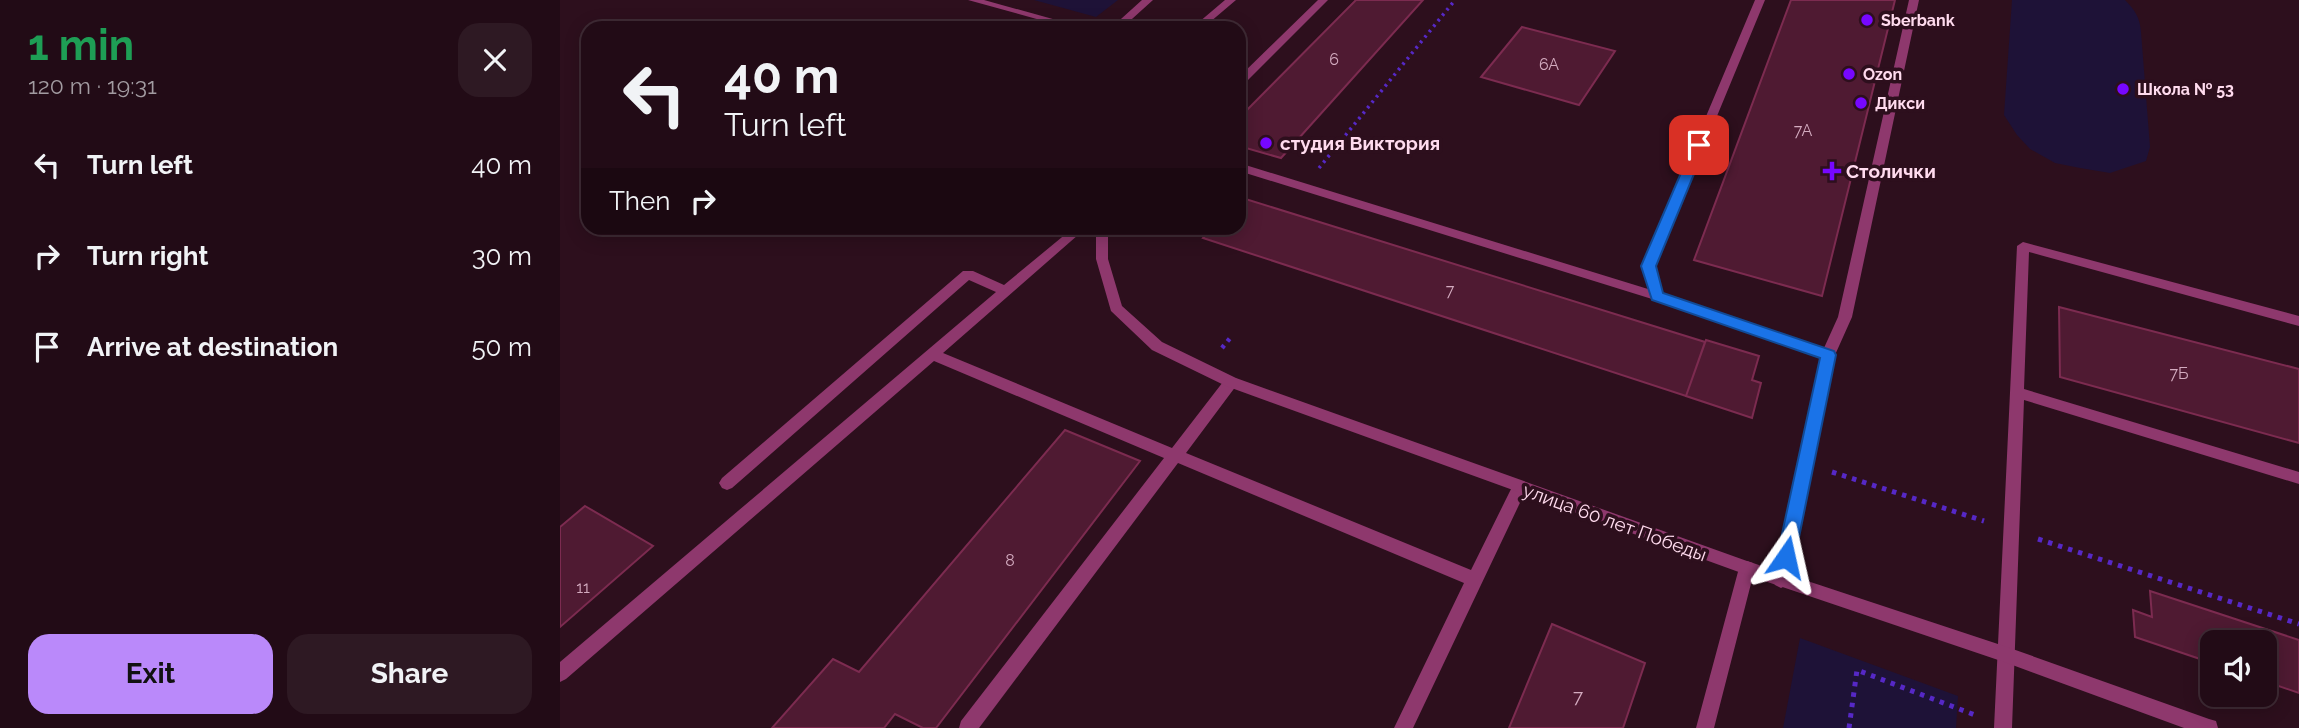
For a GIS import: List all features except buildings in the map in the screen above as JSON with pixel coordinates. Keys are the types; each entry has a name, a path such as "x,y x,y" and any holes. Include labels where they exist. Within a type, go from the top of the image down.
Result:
{"street":[{"path":"972,0 1053,21"},
{"path":"1124,21 1148,0"},
{"path":"1206,21 1231,0"},
{"path":"1246,76 1323,0"},
{"path":"1657,296 1649,266 1760,0"},
{"path":"1781,580 1828,355 1845,317 1914,0"},
{"path":"1246,169 1657,296 1828,355"},
{"path":"560,673 1072,235"},
{"name":"улица 60 лет Победы","path":"1102,235 1102,259 1116,308 1157,346 1231,382 1519,488 1781,580 2007,655 2209,728"},
{"path":"2003,727 2024,246 2299,321"},
{"path":"727,483 968,274 1005,291"},
{"path":"930,354 1475,580"},
{"path":"968,728 1231,382"},
{"path":"2018,393 2299,478"},
{"path":"1403,728 1519,488"},
{"path":"1705,728 1747,568"}],"path":[{"path":"1303,187 1455,0"},
{"path":"1805,463 2299,624"},
{"path":"1849,728 1857,670 2003,727"}],"shaded area":[{"path":"1034,0 1118,0 1096,17"},
{"path":"2012,0 2125,0 2132,7 2141,32 2150,147 2146,161 2110,173 2055,163 2030,149 2017,135 2004,115"},
{"path":"1800,638 1958,696 1956,728 1783,728"}],"place":[{"name":"Sberbank","path":"1867,20"},
{"name":"Ozon","path":"1849,74"},
{"name":"Школа № 53","path":"2123,89"},
{"name":"Дикси","path":"1861,103"},
{"name":"студия Виктория","path":"1266,143"},
{"name":"Столички","path":"1832,171"}],"route":[{"path":"1699,145 1649,266 1657,296 1828,355 1786,557"}]}
